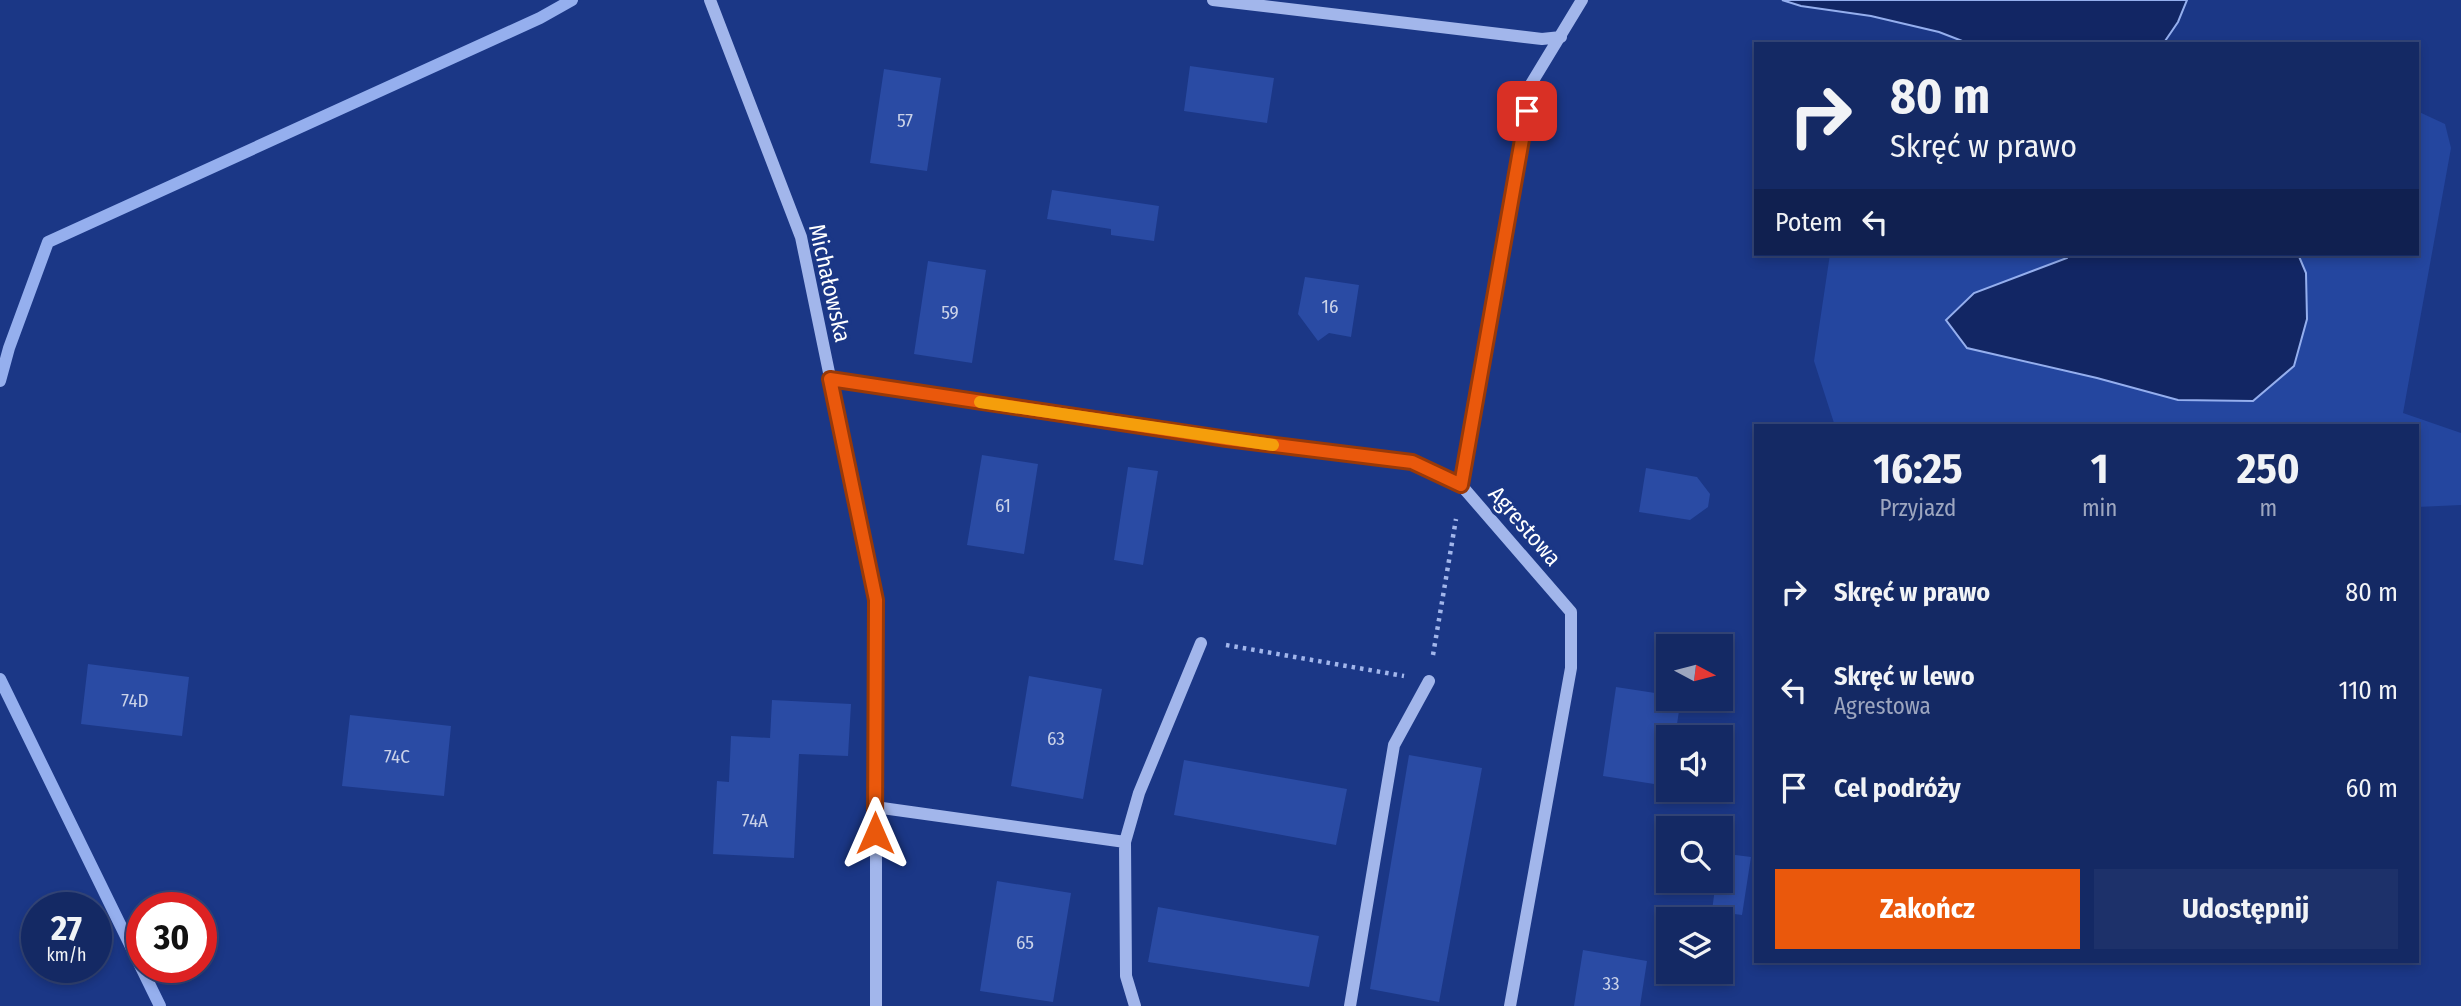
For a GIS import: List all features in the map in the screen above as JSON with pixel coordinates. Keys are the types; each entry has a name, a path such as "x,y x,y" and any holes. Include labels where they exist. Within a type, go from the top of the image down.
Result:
{"street":[{"name":"Michałowska","path":"710,0 801,237 876,600 876,1006"},
{"path":"1213,0 1542,39 1561,37"},
{"name":"Agrestowa","path":"1510,1006 1571,668 1571,612 1461,485 1531,84 1582,0"},
{"path":"830,379 1227,439 1412,462 1461,485"},
{"path":"1135,1006 1126,976 1125,842 1139,793 1201,643"},
{"path":"1350,1006 1394,745 1429,681"},
{"path":"875,807 1125,842"}],"path":[{"path":"1201,643 1251,648 1429,681 1461,485"}],"shaded area":[{"path":"1782,0 2187,0 2178,22 2164,42 1965,42 1939,32 1871,16 1801,6"},
{"path":"2419,112 2445,124 2451,148 2403,413 2461,433 2461,505 2419,507 2419,424 1839,424 1834,423 1814,361 1830,256 2068,256 1974,293 1946,320 1967,348 2178,400 2253,401 2294,366 2307,319 2306,273 2299,256 2419,256"},
{"path":"2299,256 2306,273 2307,319 2294,366 2253,401 2178,400 1967,348 1946,320 1974,293 2067,258"}],"building":[{"path":"1190,66 1274,78 1267,123 1184,111"},
{"path":"884,69 941,78 927,171 870,163"},
{"path":"1052,190 1159,206 1154,241 1111,235 1111,229 1047,219"},
{"path":"928,261 986,270 972,363 914,354"},
{"path":"1305,277 1359,285 1351,337 1329,333 1318,341 1298,314"},
{"path":"982,455 1038,464 1024,554 967,545"},
{"path":"1128,467 1158,471 1143,565 1114,560"},
{"path":"1646,468 1697,477 1710,494 1708,507 1690,520 1639,512"},
{"path":"88,664 189,677 182,736 81,724"},
{"path":"1029,676 1102,689 1083,799 1011,786"},
{"path":"1616,687 1656,693 1656,711 1679,711 1677,725 1656,725 1656,784 1603,776"},
{"path":"772,700 851,704 848,756 799,754 794,858 713,854 717,781 729,782 731,736 770,738"},
{"path":"350,715 451,726 444,796 342,786"},
{"path":"1409,755 1482,768 1439,1002 1370,989"},
{"path":"1184,760 1347,789 1336,845 1174,815"},
{"path":"1733,855 1751,857 1742,915 1733,914 1733,907 1713,907 1714,893 1733,893"},
{"path":"997,881 1071,893 1053,1002 980,991"},
{"path":"1158,907 1319,936 1309,987 1148,962"},
{"path":"1583,950 1647,961 1640,1006 1574,1006"}],"waterway":[{"path":"0,381 9,348 48,242 540,18 572,0"},
{"path":"0,679 160,1006"}],"slow traffic":[{"path":"980,402 1273,445"}],"route":[{"path":"875,833 876,600 830,379 1227,439 1412,462 1461,485 1527,111"}]}
